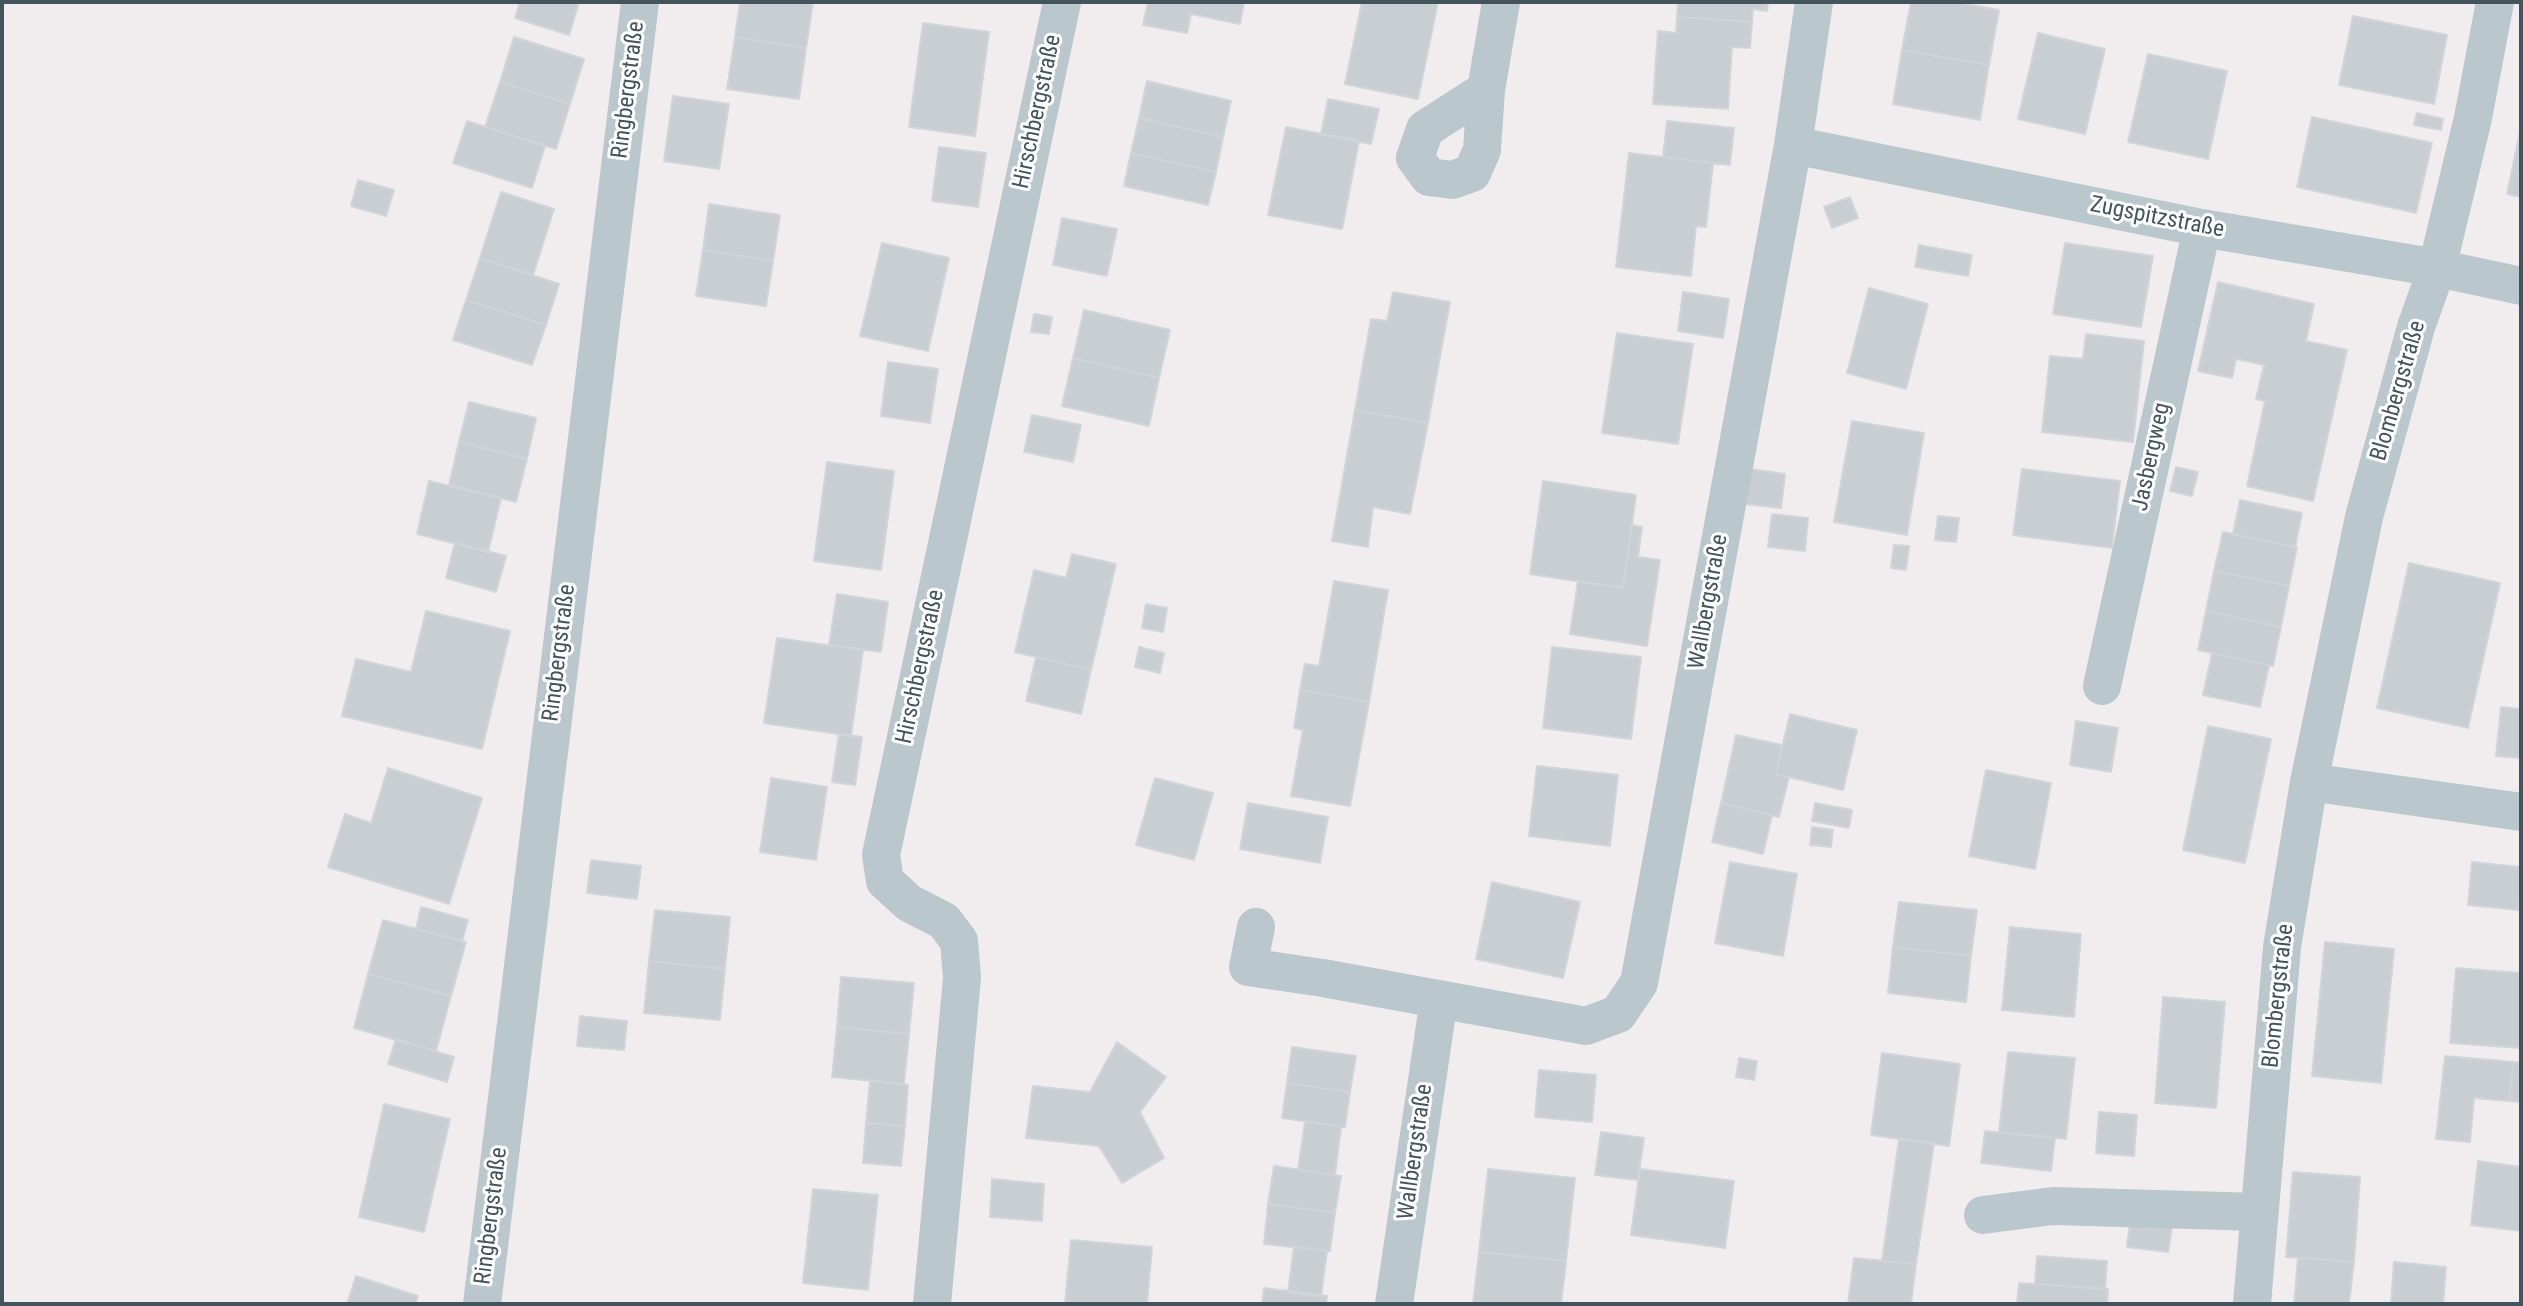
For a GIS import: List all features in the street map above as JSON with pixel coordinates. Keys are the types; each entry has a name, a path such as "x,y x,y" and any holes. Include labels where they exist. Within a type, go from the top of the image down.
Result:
{"street":[{"name":"Ringbergstraße","path":"482,1304 640,2"},
{"name":"Hirschbergstraße","path":"932,1304 962,978 959,941 944,921 909,903 885,881 881,855 1062,2"},
{"path":"1486,90 1501,2"},
{"name":"Wallbergstraße","path":"1256,927 1248,967 1586,1026 1618,1014 1639,983 1793,145 1814,2"},
{"name":"Blombergstraße","path":"2252,1304 2282,947 2309,782 2364,517 2416,327 2437,268 2473,118 2495,2"},
{"name":"Zugspitzstraße","path":"1793,145 2202,228 2437,268 2521,286"},
{"name":"Jasbergweg","path":"2102,686 2202,228"},
{"path":"2309,782 2521,812"},
{"name":"Wallbergstraße","path":"1394,1304 1439,999"},
{"path":"1983,1215 2053,1206 2259,1212"}],"building":[{"path":"520,2 579,2 569,35 515,18"},
{"path":"740,2 813,2 806,48 735,37"},
{"path":"1148,2 1244,2 1240,24 1191,14 1187,33 1143,25"},
{"path":"1362,2 1438,2 1418,99 1345,84"},
{"path":"1678,2 1768,2 1767,11 1753,9 1752,22 1677,17"},
{"path":"1911,2 1954,2 1999,10 1989,65 1902,50"},
{"path":"2353,16 2447,35 2434,104 2339,85"},
{"path":"1677,17 1752,22 1750,48 1732,47 1728,109 1653,104 1658,31 1676,33"},
{"path":"923,23 989,32 975,136 909,127"},
{"path":"2038,33 2105,49 2085,134 2018,119"},
{"path":"514,37 584,59 570,104 500,82"},
{"path":"735,37 806,48 799,99 727,89"},
{"path":"1902,50 1989,65 1980,120 1893,104"},
{"path":"2148,54 2227,71 2208,159 2128,142"},
{"path":"1147,81 1231,101 1223,137 1139,118"},
{"path":"500,82 570,104 556,149 485,127"},
{"path":"673,96 729,104 719,169 664,161"},
{"path":"1328,99 1379,109 1371,144 1321,134"},
{"path":"2417,113 2443,119 2441,130 2414,125"},
{"path":"2312,117 2432,143 2416,213 2297,187"},
{"path":"1139,118 1223,137 1216,172 1131,153"},
{"path":"467,121 545,146 532,188 453,163"},
{"path":"1667,121 1734,128 1730,165 1663,157"},
{"path":"1286,127 1359,141 1342,229 1268,215"},
{"path":"2521,127 2521,197 2507,194"},
{"path":"939,147 986,153 978,207 932,201"},
{"path":"1131,153 1216,172 1208,205 1124,186"},
{"path":"1629,153 1713,163 1706,227 1696,226 1691,276 1616,267"},
{"path":"358,180 394,190 386,216 351,206"},
{"path":"501,192 554,209 533,275 480,258"},
{"path":"1850,197 1858,218 1832,228 1824,207"},
{"path":"709,204 780,215 773,261 703,250"},
{"path":"1062,218 1117,229 1107,276 1053,265"},
{"path":"882,243 949,258 928,351 860,336"},
{"path":"2065,243 2153,256 2141,327 2053,314"},
{"path":"1919,245 1972,255 1968,276 1915,267"},
{"path":"703,250 773,261 766,306 696,296"},
{"path":"480,258 559,284 546,325 466,300"},
{"path":"2218,282 2314,304 2306,341 2347,350 2313,501 2247,486 2265,401 2256,399 2264,365 2236,359 2232,378 2198,371"},
{"path":"1869,288 1928,304 1906,389 1847,373"},
{"path":"1393,292 1450,302 1428,423 1355,410 1371,319 1387,321"},
{"path":"1683,292 1729,299 1723,338 1678,331"},
{"path":"466,300 546,325 532,365 453,340"},
{"path":"1084,310 1170,330 1159,378 1073,358"},
{"path":"1034,314 1052,317 1049,334 1031,332"},
{"path":"1617,333 1693,344 1678,444 1602,433"},
{"path":"2086,334 2144,341 2133,442 2042,432 2050,356 2083,359"},
{"path":"1073,358 1159,378 1149,426 1062,406"},
{"path":"888,362 938,369 930,423 881,416"},
{"path":"469,402 536,418 527,459 459,442"},
{"path":"1355,410 1428,423 1410,514 1373,507 1368,547 1332,541"},
{"path":"1032,415 1081,425 1073,462 1024,452"},
{"path":"1852,421 1924,433 1907,535 1834,522"},
{"path":"459,442 527,459 516,502 449,485"},
{"path":"827,462 894,471 881,570 814,561"},
{"path":"2176,467 2198,472 2192,496 2170,491"},
{"path":"1750,469 1785,474 1781,508 1745,504"},
{"path":"2022,469 2120,481 2112,548 2013,535"},
{"path":"429,481 501,498 488,552 417,534"},
{"path":"1543,481 1636,495 1623,588 1530,574"},
{"path":"2240,500 2302,513 2295,547 2233,534"},
{"path":"1772,514 1808,518 1805,551 1768,547"},
{"path":"1938,516 1959,518 1956,542 1935,540"},
{"path":"1632,525 1642,527 1638,557 1660,560 1647,646 1570,634 1578,581 1623,588"},
{"path":"2223,532 2297,547 2289,586 2214,571"},
{"path":"455,543 506,556 496,592 446,578"},
{"path":"1894,545 1909,546 1906,570 1891,568"},
{"path":"1072,554 1116,564 1091,670 1015,652 1034,570 1066,578"},
{"path":"2409,563 2500,583 2468,728 2377,708"},
{"path":"2214,571 2289,586 2281,627 2206,611"},
{"path":"1334,581 1388,590 1369,702 1300,690 1305,664 1319,666"},
{"path":"837,594 888,602 881,652 829,645"},
{"path":"1146,604 1167,608 1163,632 1142,628"},
{"path":"426,611 510,631 482,749 342,716 356,659 411,672"},
{"path":"2206,611 2281,627 2273,666 2198,650"},
{"path":"777,638 863,650 851,736 764,723"},
{"path":"1139,647 1164,653 1160,673 1135,667"},
{"path":"1552,647 1641,657 1631,739 1543,728"},
{"path":"2212,653 2269,665 2260,707 2203,695"},
{"path":"1036,657 1091,670 1081,714 1026,701"},
{"path":"1300,690 1369,702 1350,806 1291,796 1303,730 1294,728"},
{"path":"2501,707 2521,709 2521,758 2496,756"},
{"path":"1790,714 1857,730 1843,790 1776,774"},
{"path":"2076,721 2118,728 2111,772 2070,765"},
{"path":"2208,726 2271,739 2245,863 2183,850"},
{"path":"839,734 862,737 855,785 832,782"},
{"path":"1736,735 1782,745 1776,774 1789,777 1779,817 1721,803"},
{"path":"1537,766 1618,775 1610,846 1529,836"},
{"path":"388,768 482,798 449,904 328,867 345,814 371,823"},
{"path":"1986,770 2051,783 2035,869 1969,856"},
{"path":"771,778 827,787 816,860 760,852"},
{"path":"1155,778 1213,793 1194,860 1136,845"},
{"path":"1248,803 1328,817 1320,863 1240,849"},
{"path":"1721,803 1772,815 1763,854 1712,842"},
{"path":"1815,803 1852,810 1849,828 1812,821"},
{"path":"1812,827 1833,830 1831,847 1810,845"},
{"path":"591,860 641,866 637,899 587,893"},
{"path":"1730,862 1797,874 1783,956 1715,943"},
{"path":"2472,862 2521,867 2519,910 2468,905"},
{"path":"1492,882 1580,902 1563,978 1476,959"},
{"path":"1899,902 1977,910 1971,956 1893,947"},
{"path":"421,907 468,920 462,941 416,929"},
{"path":"655,910 730,917 725,969 649,961"},
{"path":"383,920 466,942 451,996 368,974"},
{"path":"2010,927 2081,934 2074,1017 2002,1010"},
{"path":"2325,942 2394,949 2381,1083 2312,1076"},
{"path":"1893,947 1971,956 1966,1002 1888,993"},
{"path":"649,961 725,969 720,1020 644,1013"},
{"path":"2456,968 2521,973 2521,1048 2450,1043"},
{"path":"368,974 451,996 436,1051 354,1028"},
{"path":"841,977 914,983 909,1034 837,1027"},
{"path":"2163,997 2225,1002 2216,1108 2155,1103"},
{"path":"580,1016 627,1021 624,1050 577,1046"},
{"path":"837,1027 909,1034 904,1084 832,1077"},
{"path":"396,1039 454,1057 447,1082 388,1064"},
{"path":"1117,1042 1166,1077 1140,1112 1164,1158 1122,1183 1099,1146 1026,1138 1033,1086 1090,1092"},
{"path":"1292,1047 1356,1056 1350,1092 1287,1083"},
{"path":"2008,1052 2075,1058 2066,1139 1999,1132"},
{"path":"1882,1053 1960,1064 1949,1146 1871,1135"},
{"path":"2445,1056 2513,1062 2509,1101 2474,1098 2470,1142 2436,1139"},
{"path":"1739,1058 1757,1061 1754,1080 1736,1077"},
{"path":"2513,1062 2521,1063 2521,1102 2509,1101"},
{"path":"1539,1070 1596,1075 1592,1122 1535,1117"},
{"path":"870,1081 908,1085 905,1126 866,1123"},
{"path":"1287,1083 1350,1092 1345,1127 1282,1118"},
{"path":"384,1104 450,1119 424,1232 359,1217"},
{"path":"2099,1112 2137,1115 2134,1156 2096,1153"},
{"path":"1305,1122 1341,1126 1335,1175 1298,1170"},
{"path":"866,1123 905,1126 901,1166 863,1163"},
{"path":"1985,1131 2055,1138 2051,1171 1981,1163"},
{"path":"1601,1132 1644,1138 1638,1180 1595,1175"},
{"path":"1899,1139 1934,1143 1916,1264 1882,1261"},
{"path":"2478,1161 2521,1167 2521,1231 2471,1225"},
{"path":"1274,1166 1341,1176 1335,1213 1268,1204"},
{"path":"1488,1169 1575,1178 1566,1261 1479,1252"},
{"path":"1640,1169 1734,1181 1725,1248 1631,1235"},
{"path":"2293,1172 2360,1177 2354,1262 2286,1257"},
{"path":"992,1179 1044,1184 1042,1221 990,1217"},
{"path":"813,1189 878,1195 868,1290 803,1283"},
{"path":"1268,1204 1335,1213 1330,1251 1264,1244"},
{"path":"2130,1222 2172,1227 2168,1252 2127,1247"},
{"path":"1071,1240 1152,1247 1147,1304 1065,1304"},
{"path":"1294,1247 1327,1251 1321,1296 1288,1292"},
{"path":"1479,1252 1566,1261 1561,1304 1473,1304"},
{"path":"2037,1256 2107,1261 2105,1289 2035,1284"},
{"path":"1854,1258 1916,1264 1911,1304 1848,1304"},
{"path":"2298,1258 2354,1262 2349,1304 2294,1304"},
{"path":"2394,1262 2446,1267 2443,1304 2391,1304"},
{"path":"356,1276 418,1296 415,1304 347,1304"},
{"path":"2019,1283 2108,1289 2107,1304 2017,1304"},
{"path":"1264,1288 1327,1296 1326,1304 1262,1304"}]}
